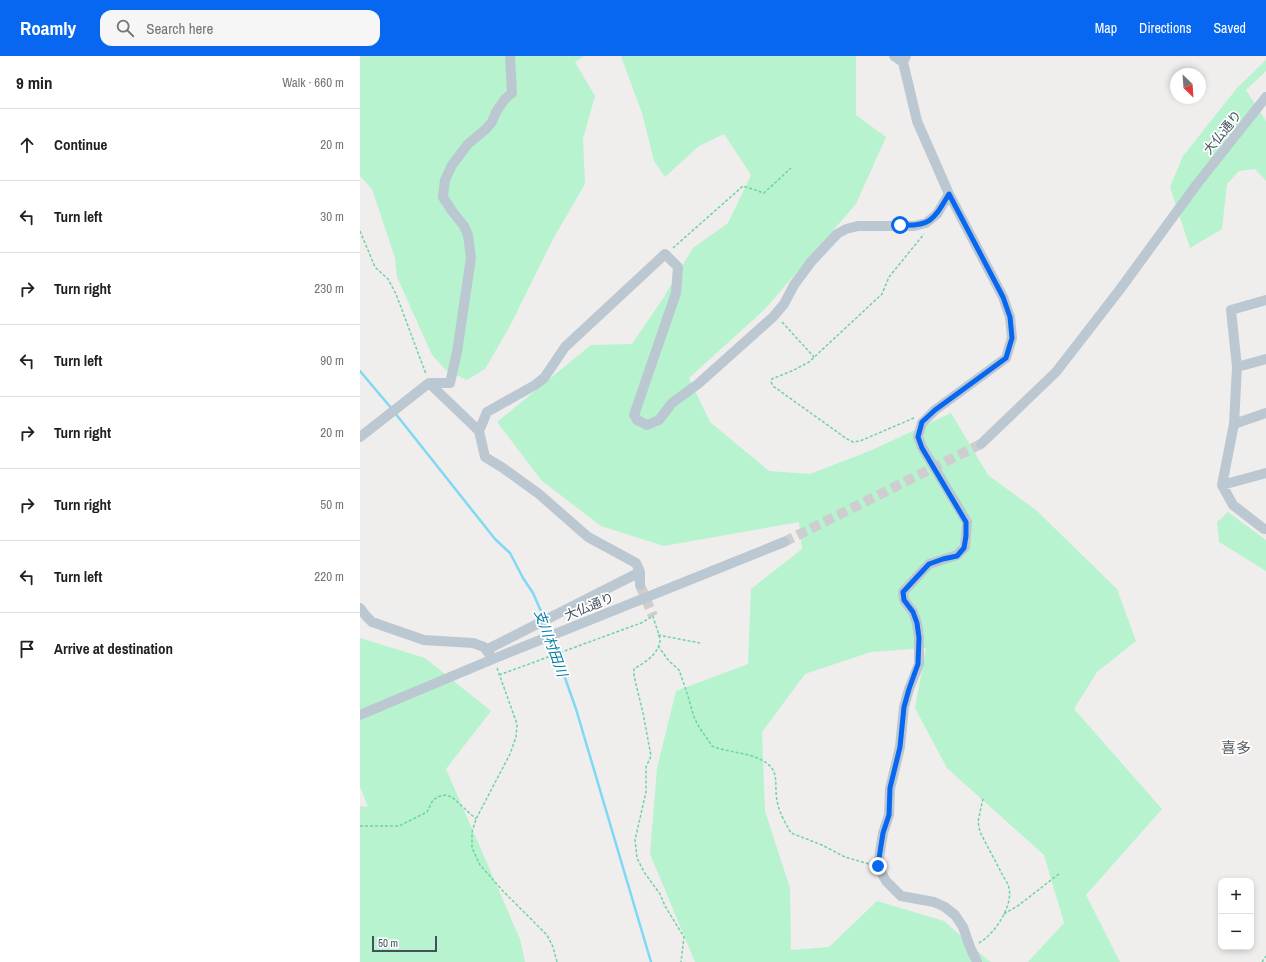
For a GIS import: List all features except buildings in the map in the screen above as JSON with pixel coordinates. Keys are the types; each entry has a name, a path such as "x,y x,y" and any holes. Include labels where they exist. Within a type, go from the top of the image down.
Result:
{"street":[{"path":"360,437 429,383 450,382 457,352 471,258 468,235 464,226 443,197 445,180 452,165 468,144 486,129 492,122 500,106 512,93 510,56"},
{"path":"901,58 917,121 949,194 1003,297 1010,317 1012,338 1006,358 935,410 922,422 918,437 922,448 966,522 966,536 964,548 957,556 929,564 903,592 904,600 913,612 917,623 919,638 918,664 904,707 900,747 890,788 889,815 883,833 878,866 886,881 901,896 934,902 955,914 963,928 977,962"},
{"name":"大仏通り","path":"981,444 1056,372 1118,292 1197,184 1266,97"},
{"path":"478,431 487,412 535,385 544,378 565,347 665,254 678,268 676,293 634,415 637,420 647,425 659,420 672,403 698,384 775,314 784,304 794,285 811,262 837,234 846,229 858,226 914,226 926,223 937,214 949,194"},
{"path":"1266,300 1231,310 1237,367 1234,424 1222,485 1233,505 1266,529"},
{"path":"1237,367 1266,359"},
{"path":"429,383 478,431 485,457 539,494 588,537 636,563 640,572 640,585"},
{"path":"1234,424 1266,413"},
{"path":"1222,485 1266,473"},
{"name":"大仏通り","path":"360,715 493,659 784,542"},
{"path":"486,650 640,572"},
{"path":"360,608 372,622 424,640 473,643 484,647 493,659"}],"path":[{"path":"665,254 743,186 764,193 791,168"},
{"path":"915,418 860,441 853,442 773,386 771,382 772,379 809,362 882,294 889,277 928,228 929,221"},
{"path":"360,231 375,267 388,279 396,294 429,383"},
{"path":"775,314 814,357"},
{"path":"499,675 641,623 652,616 660,640 658,646 650,660 634,669 634,676 651,756 646,767 646,792 635,840 637,858 644,872 660,894 665,906 684,937 681,962"},
{"path":"658,635 700,643"},
{"path":"658,646 668,661 679,670 688,693 694,717 712,746 757,758 773,768 776,775 777,803 780,813 791,833 822,845 845,857 878,866"},
{"path":"493,659 516,724 516,737 510,754 476,819 472,832 472,848 480,865 502,890 547,935 557,962"},
{"path":"360,826 399,826 427,812 433,800 440,796 446,795 452,797 476,819"},
{"path":"970,947 981,942 990,935 1004,914 1009,897 1009,887 980,832 978,822 983,798"},
{"path":"1004,914 1019,905 1060,873"},
{"path":"1262,962 1266,956"}],"green space":[{"path":"360,56 584,56 575,62 595,96 583,139 585,184 553,239 511,324 485,369 467,380 446,370 432,355 397,277 395,258 372,189 360,176"},
{"path":"621,56 856,56 856,115 886,137 856,204 765,309 689,378 710,422 769,471 810,474 872,450 951,413 988,475 1036,510 1117,589 1136,641 1097,672 1074,709 1162,809 1086,895 1120,962 1028,962 1064,923 1044,855 947,768 915,708 926,648 871,652 805,674 762,732 765,811 790,888 791,950 829,947 877,901 944,921 989,961 993,962 695,962 650,854 657,768 676,691 748,664 751,589 802,549 799,522 664,546 601,526 542,481 497,422 591,345 632,344 662,300 693,248 728,223 751,175 724,134 699,146 665,177 654,161 642,113"},
{"path":"1266,60 1266,71 1246,90 1266,121 1266,181 1255,169 1239,171 1227,184 1222,229 1190,248 1170,187 1183,156 1237,88"},
{"path":"1228,512 1266,540 1266,571 1219,542 1217,522"},
{"path":"360,638 425,658 491,711 446,769 520,939 525,962 360,962 360,806 368,807 360,787"}],"waterway":[{"name":"支川村田川","path":"360,371 392,409"},
{"name":"支川村田川","path":"395,413 495,539 510,553 533,593 544,618"},
{"name":"支川村田川","path":"545,623 549,633"},
{"name":"支川村田川","path":"551,638 576,709 651,962"}],"tunnel":[{"path":"784,542 981,444"},
{"path":"640,585 653,616"}],"district":[{"name":"喜多","path":"1236,748"}],"route":[{"path":"878,866 883,833 889,815 890,788 900,747 904,707 918,664 919,638 917,623 913,612 904,600 903,592 929,564 957,556 964,548 966,536 966,522 922,448 918,437 922,422 935,410 1006,358 1012,338 1010,317 1003,297 949,194 937,214 926,223 914,226 900,225"}]}
